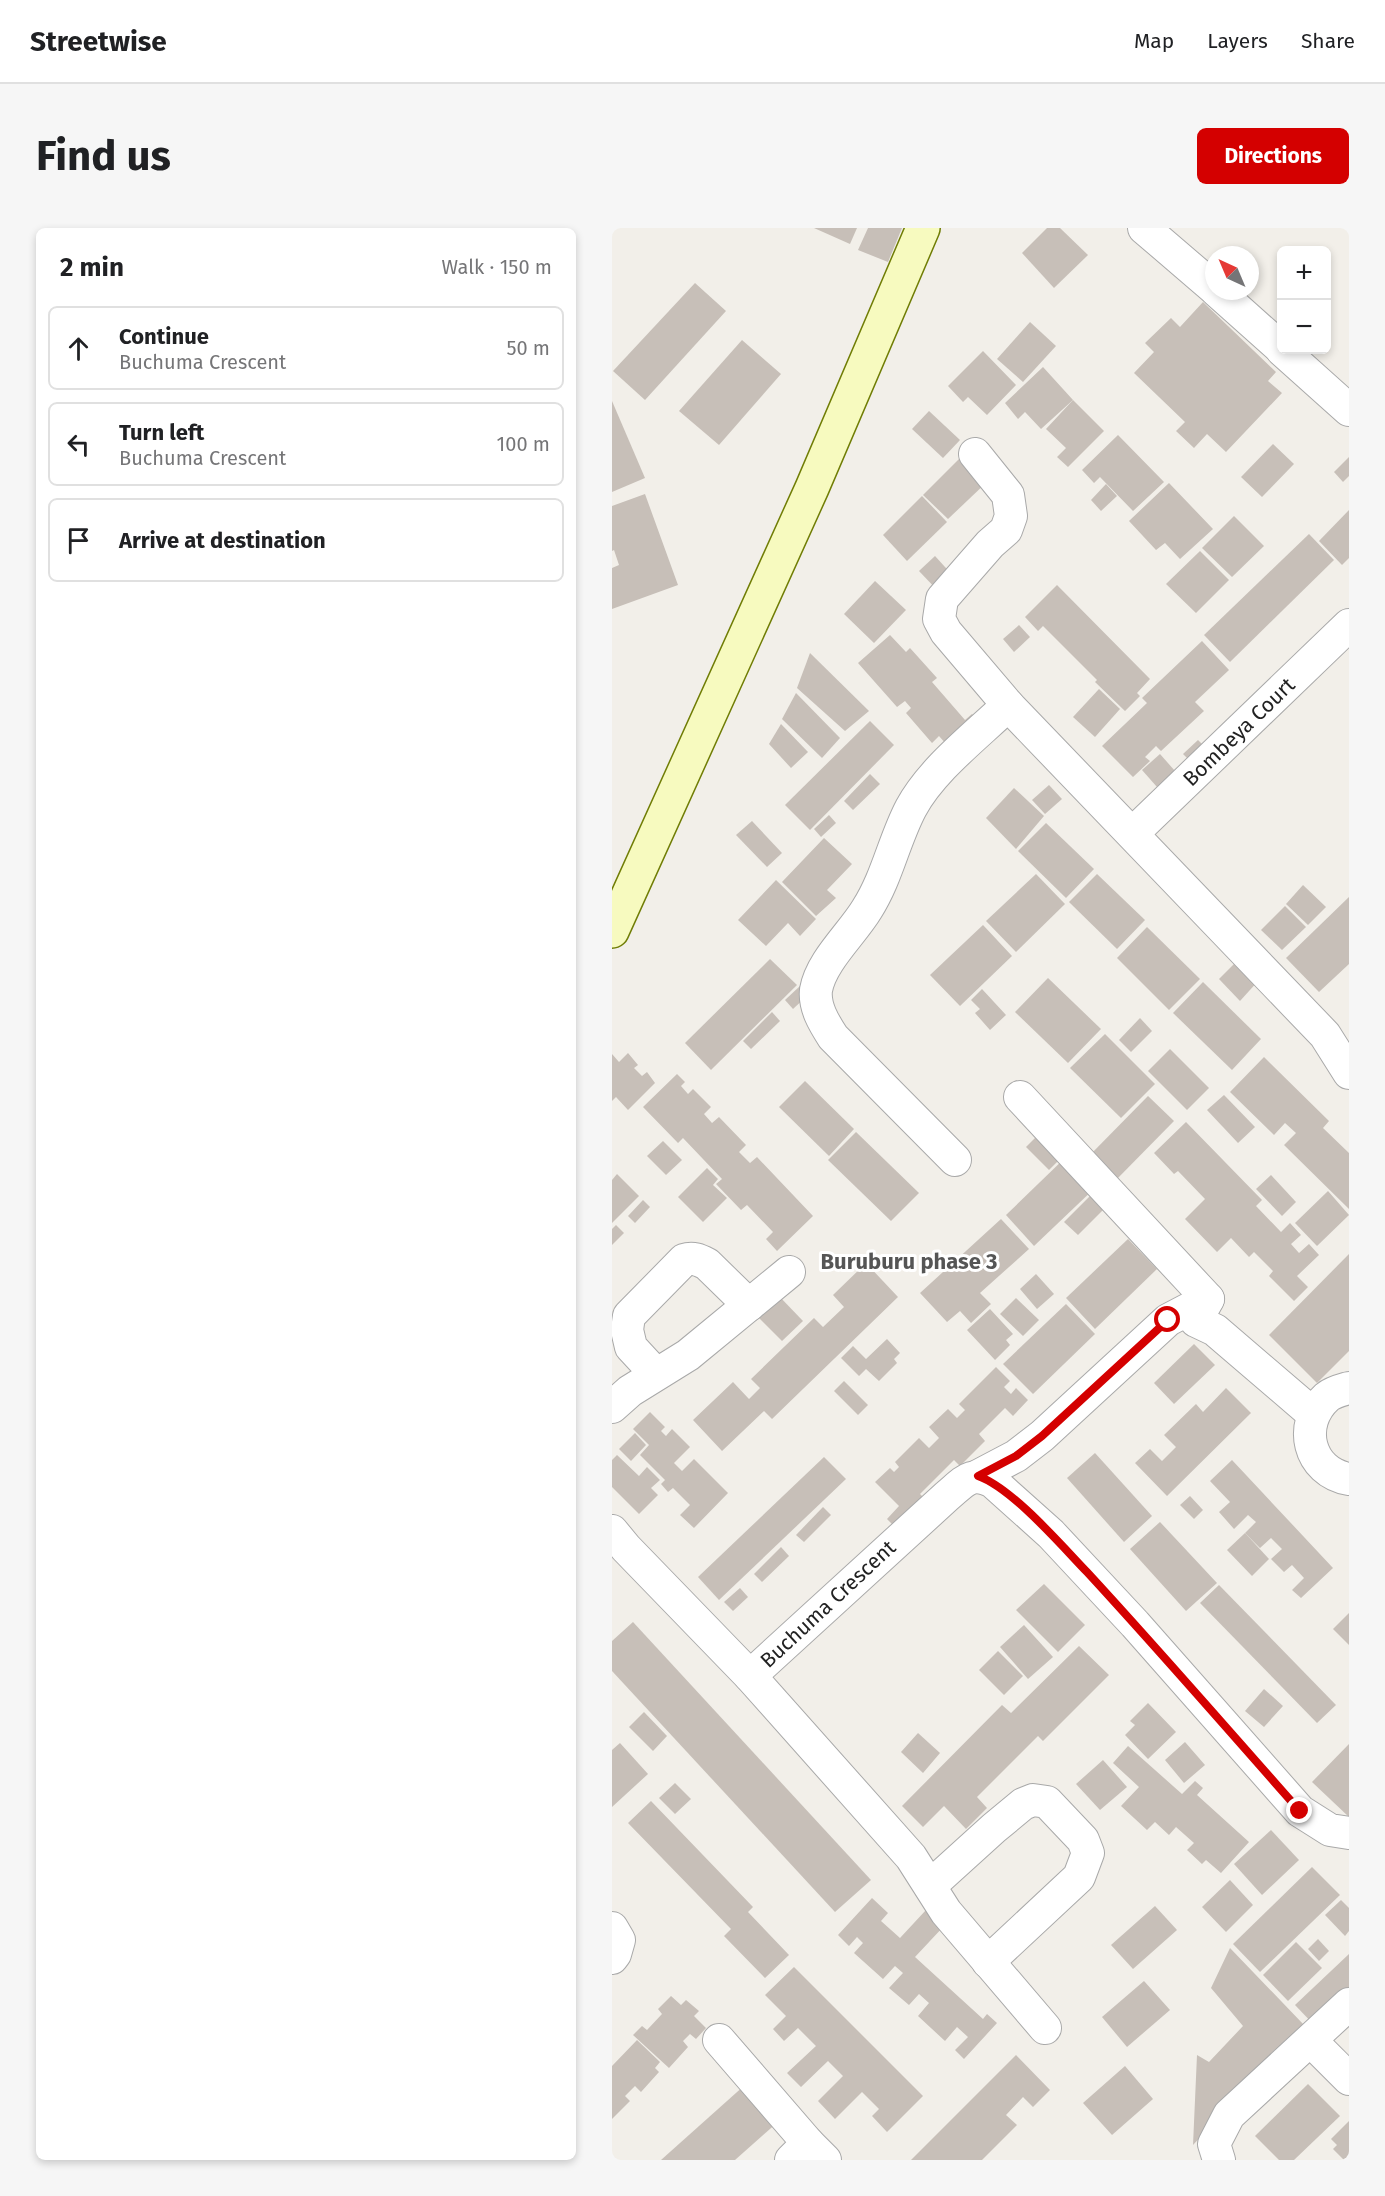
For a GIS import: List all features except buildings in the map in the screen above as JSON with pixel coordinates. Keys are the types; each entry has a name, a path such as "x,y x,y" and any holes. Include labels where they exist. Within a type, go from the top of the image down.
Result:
{"street":[{"path":"612,931 812,488 923,228"},
{"path":"1144,228 1205,281"},
{"path":"1226,300 1277,345"},
{"path":"1287,354 1349,410"},
{"path":"975,454 1008,495 1011,516 1006,530 990,544 942,599 939,619 946,632 1008,705 1133,833 1337,1032 1349,1072"},
{"name":"Bombeya Court","path":"1133,833 1347,631"},
{"path":"955,1160 832,1037 821,1017 816,992 822,971 868,908 888,868 910,809 927,783 1008,705"},
{"path":"1020,1097 1208,1299 1196,1321 1215,1330 1313,1414"},
{"path":"656,1374 632,1347 627,1330 629,1316 684,1260 699,1259 707,1264 749,1305"},
{"path":"612,1407 630,1391 688,1355 789,1272"},
{"name":"Buchuma Crescent","path":"617,1547 750,1676 963,1482 1016,1456 1042,1436 1168,1320 1208,1299"},
{"path":"1349,1388 1329,1395 1313,1414 1309,1438 1317,1461 1336,1477 1349,1479"},
{"path":"978,1476 993,1482 1051,1534 1135,1624 1300,1811 1330,1830 1349,1833"},
{"path":"750,1676 911,1857 946,1912 1045,2028"},
{"path":"930,1886 993,1828 1023,1804 1033,1800 1047,1802 1083,1840 1088,1853 1079,1877 988,1962"},
{"path":"612,1928 619,1940 612,1958"},
{"path":"1219,2160 1214,2144 1229,2115 1349,2004"},
{"path":"719,2040 808,2154"},
{"path":"1311,2041 1349,2079"}],"district":[{"name":"Buruburu phase 3","path":"909,1261"}],"route":[{"path":"1168,1320 1042,1436 1016,1456 978,1476 993,1482 1051,1534 1135,1624 1300,1811"}]}
